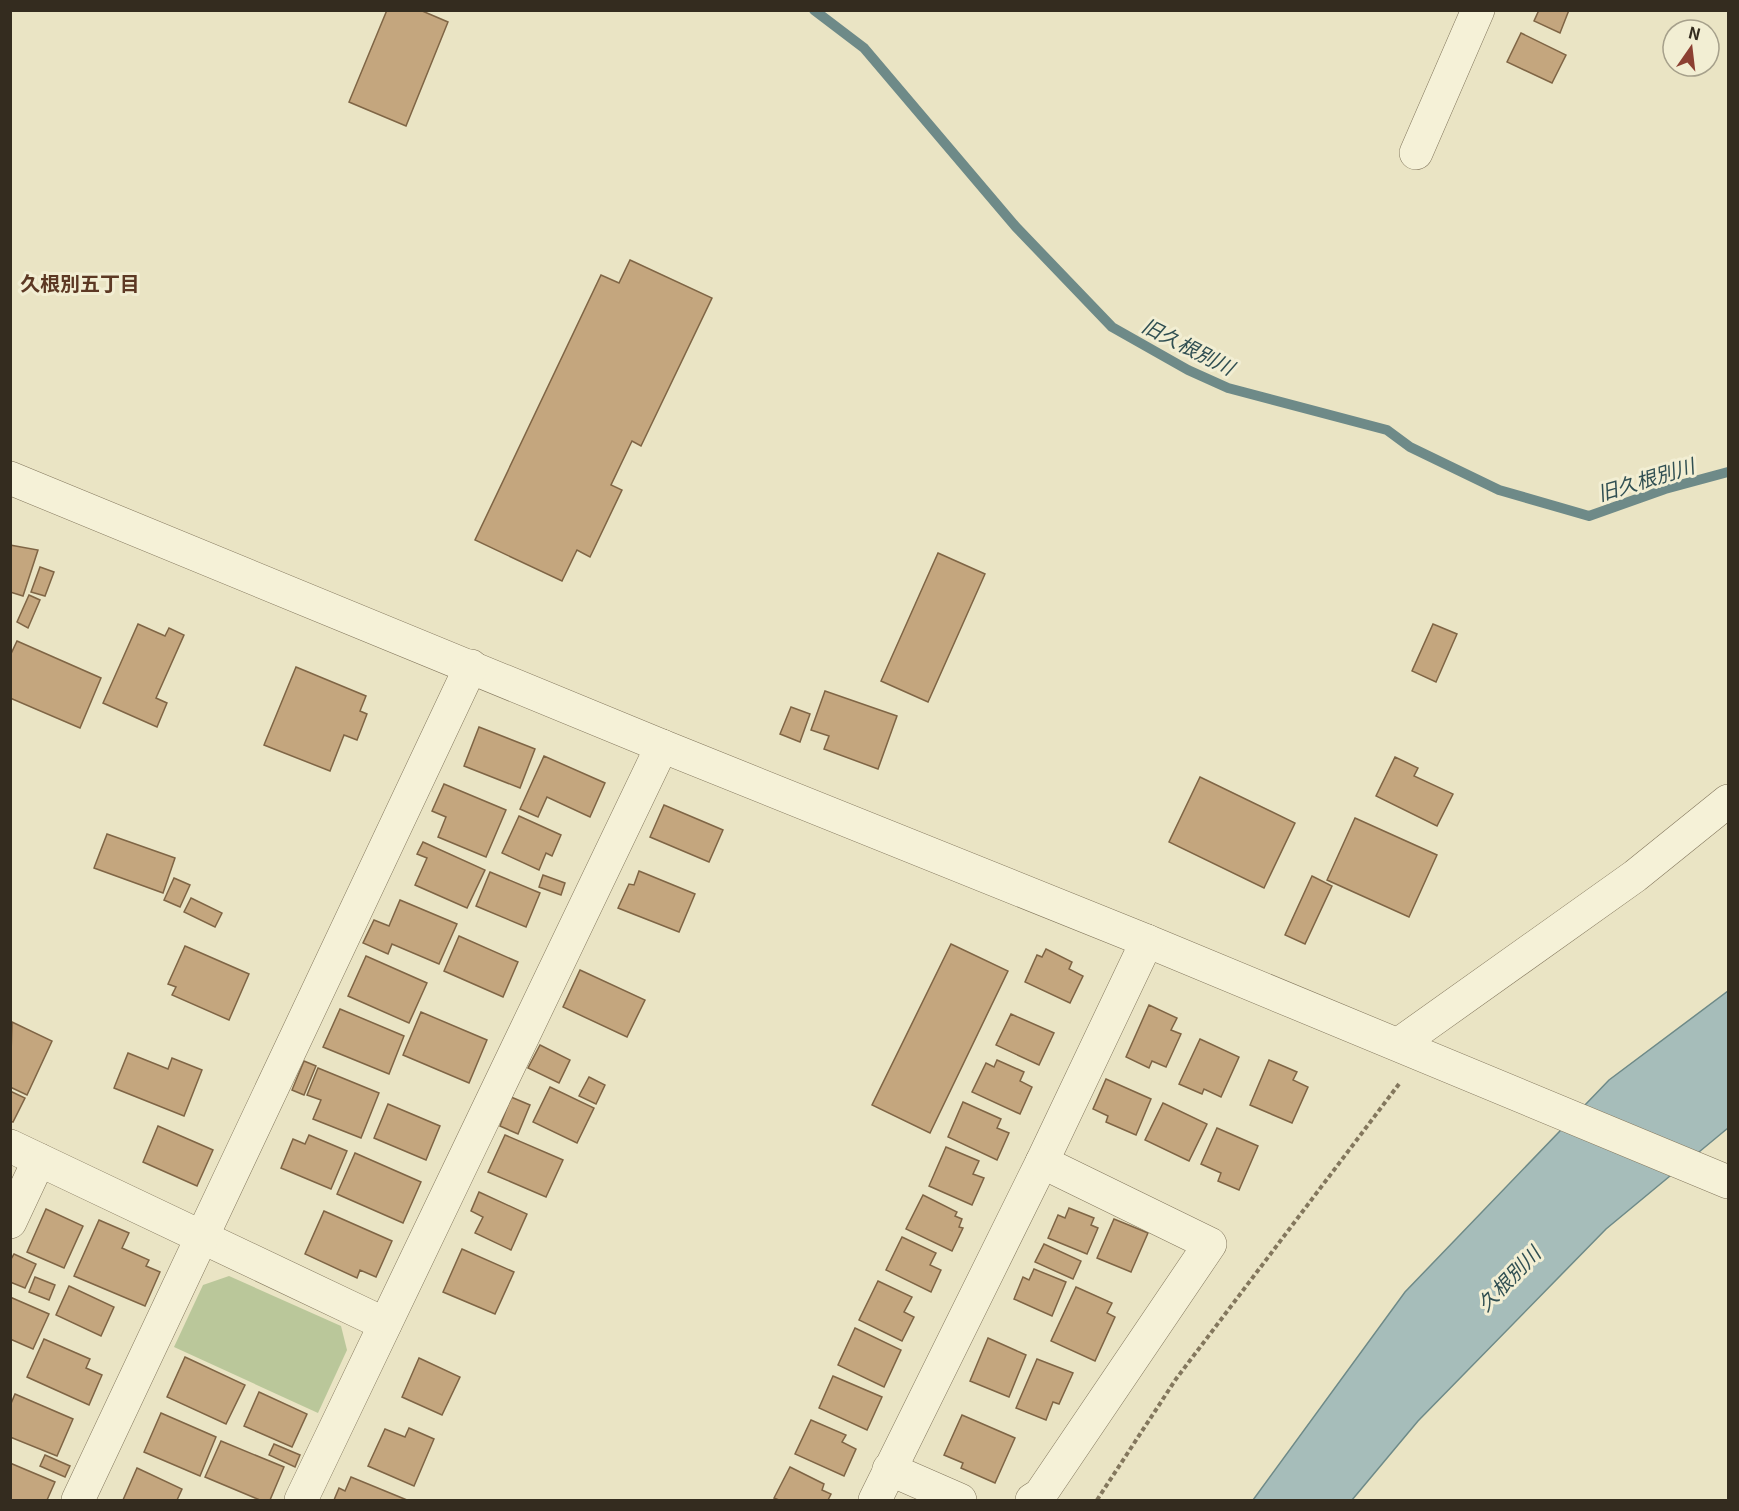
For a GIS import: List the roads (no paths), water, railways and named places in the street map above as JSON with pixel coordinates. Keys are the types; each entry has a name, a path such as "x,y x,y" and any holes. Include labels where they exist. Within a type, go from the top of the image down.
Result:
{"street":[{"path":"1416,153 1478,10"},
{"path":"10,478 662,746 1399,1044 1728,1182"},
{"path":"78,1500 471,666"},
{"path":"301,1500 662,746"},
{"path":"1399,1044 1635,876 1728,801"},
{"path":"875,1500 1042,1162 1147,941"},
{"path":"10,1222 25,1153 385,1324"},
{"path":"1032,1500 1040,1495 1210,1244 1042,1162"},
{"path":"890,1469 960,1500"}],"water":[{"name":"久根別川","path":"1728,991 1728,1128 1606,1229 1418,1421 1352,1500 1253,1500 1405,1292 1609,1080"}],"waterway":[{"name":"旧久根別川","path":"814,10 864,48 1016,227 1112,327 1188,370 1228,388 1387,430 1410,447 1499,490 1589,516 1665,489 1728,472"}],"district":[{"name":"久根別五丁目","path":"80,284"}]}
